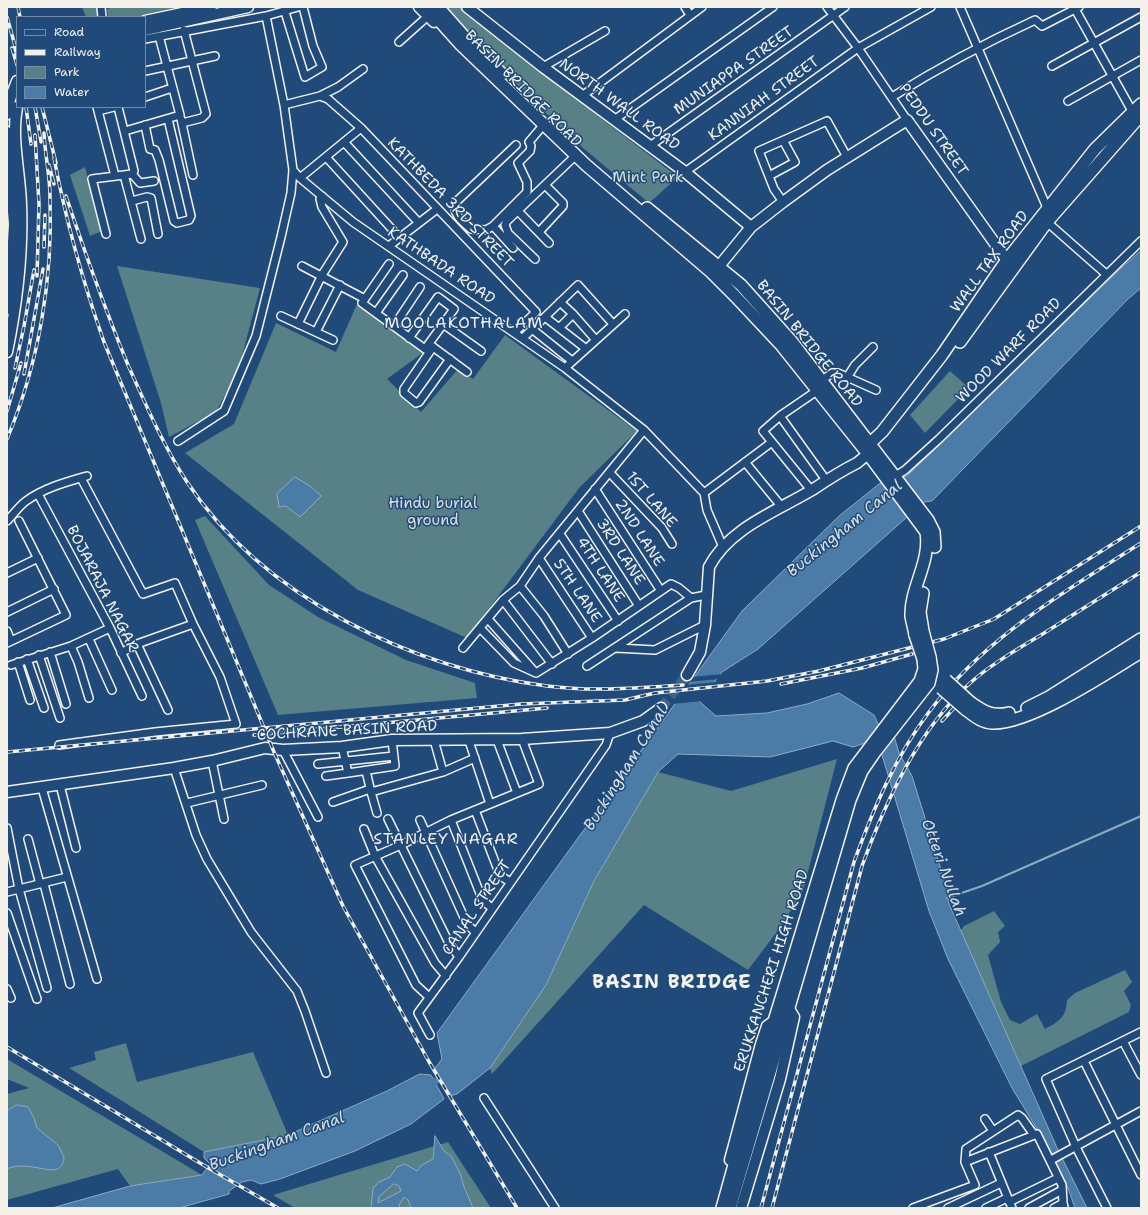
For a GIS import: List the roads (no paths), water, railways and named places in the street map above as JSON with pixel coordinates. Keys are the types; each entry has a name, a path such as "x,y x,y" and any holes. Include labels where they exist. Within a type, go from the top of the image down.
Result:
{"main road":[{"path":"146,21 211,7"},
{"path":"146,30 248,7"},
{"name":"BASIN BRIDGE ROAD","path":"419,7 428,12 540,129 572,158 586,165 711,272 790,346"},
{"path":"438,7 469,42 567,142 586,165"},
{"name":"NORTH WALL ROAD","path":"467,7 542,67 685,172 751,227"},
{"path":"428,12 461,45 567,142"},
{"path":"7,114 10,99 16,84"},
{"name":"WALL TAX ROAD","path":"1010,265 1136,113 1141,104"},
{"path":"7,350 16,295 21,236 21,202 15,124 17,108"},
{"name":"WALL TAX ROAD","path":"869,449 1010,265 1048,210 1095,149 1136,113"},
{"path":"720,265 751,227 783,202 827,170 907,120"},
{"name":"PEDDU STREET","path":"907,120 1010,265"},
{"path":"7,132 14,224 7,309"},
{"name":"BASIN BRIDGE ROAD","path":"567,142 577,148 622,188 720,265 741,284 892,478"},
{"path":"687,675 700,652 705,625 706,595 710,567 723,547 780,506 811,490 839,472 857,464 869,449"},
{"path":"892,478 925,522 928,546 913,602 912,616 928,660 944,684 981,720 992,723 1007,721 1029,715 1052,704 1141,652"},
{"path":"968,706 985,713 996,715 1025,709 1049,697 1141,639"},
{"path":"889,727 929,683 928,660"},
{"path":"871,750 889,727 920,681 928,660"},
{"path":"929,683 944,684"},
{"name":"COCHRANE BASIN ROAD","path":"7,792 174,768 212,761 265,748 283,750 342,747 392,740 522,740 610,733 643,721 660,708"},
{"name":"ERUKKANCHERI HIGH ROAD","path":"741,1208 780,1079 794,1017 789,1009 850,800 871,750"},
{"name":"ERUKKANCHERI HIGH ROAD","path":"717,1208 761,1044 767,1026 774,1021 842,800 854,768 871,750"},
{"path":"722,1208 789,1009"},
{"path":"730,1208 754,1113 774,1021"}],"street":[{"path":"146,39 184,30 266,16 285,12 298,7"},
{"path":"285,12 305,77 322,67 313,46 302,7"},
{"path":"685,7 690,15"},
{"path":"582,96 702,7"},
{"path":"614,120 773,7"},
{"name":"PEDDU STREET","path":"827,7 858,48 907,120"},
{"name":"MUNIAPPA STREET","path":"650,146 845,7"},
{"name":"KANNIAH STREET","path":"685,172 858,48 931,7"},
{"path":"960,7 1048,210"},
{"path":"892,97 937,69 977,47 1034,20 1042,26 1077,8 1093,43 1136,113"},
{"path":"399,42 428,12"},
{"path":"178,441 224,411 256,336 282,237 293,170 284,105 266,16"},
{"path":"1052,66 1141,17"},
{"path":"182,123 202,118 206,114 184,30"},
{"path":"542,67 606,31"},
{"path":"159,36 168,65 193,175"},
{"path":"146,72 168,65 216,56"},
{"path":"1068,101 1141,60"},
{"path":"284,105 320,96 338,87 363,69"},
{"path":"146,97 172,88"},
{"name":"KATHBEDA 3RD STREET","path":"320,96 328,99 361,128 536,312 515,332"},
{"path":"118,108 125,131 132,200 141,239"},
{"path":"98,109 115,176"},
{"path":"125,131 180,115"},
{"path":"145,125 150,149 155,150 158,156 174,221 177,223 189,220 191,216 168,119"},
{"path":"783,202 774,189 759,151 784,142 827,121 847,157"},
{"path":"300,178 361,128"},
{"path":"518,164 532,149 529,142 540,129"},
{"path":"344,142 419,223"},
{"path":"769,176 795,162 784,142"},
{"path":"508,153 518,164 527,182 526,192 493,226 486,230 471,229 456,213 455,206 457,201 516,145"},
{"path":"326,157 400,238"},
{"path":"535,259 508,233 505,225 518,210 572,158"},
{"name":"KATHBADA ROAD","path":"293,170 300,178 353,222 515,332 644,430 704,493"},
{"path":"106,234 92,179 130,173"},
{"path":"130,173 140,183 154,181"},
{"path":"538,232 563,206 563,203 545,185"},
{"path":"298,324 322,275 343,242 322,207 320,199 322,196"},
{"path":"132,200 147,197 151,198 158,234"},
{"path":"389,246 437,209"},
{"path":"518,210 549,243"},
{"path":"1047,222 1106,274"},
{"path":"493,226 513,248"},
{"name":"WOOD WARF ROAD","path":"892,478 905,470 939,439 1141,241"},
{"path":"363,301 389,264"},
{"path":"302,266 340,285 363,301 376,313 409,338 450,359 467,372"},
{"path":"376,313 403,275"},
{"path":"316,332 340,285"},
{"path":"523,338 578,286 613,324"},
{"path":"394,326 420,287"},
{"path":"409,338 438,297 454,309 443,324 404,389 404,393 416,403 420,402 450,359"},
{"path":"560,302 595,339"},
{"path":"559,328 573,314"},
{"path":"564,368 625,314"},
{"path":"281,316 333,340"},
{"path":"545,317 585,348"},
{"path":"443,324 481,351"},
{"path":"532,330 572,361"},
{"path":"848,376 855,365 873,347"},
{"path":"811,490 763,431 820,385 832,373 848,376 876,390"},
{"path":"780,416 826,480"},
{"path":"463,648 503,600 520,586 539,558 644,430"},
{"path":"723,547 707,510 704,493 772,442"},
{"path":"745,462 780,506"},
{"name":"1ST LANE","path":"610,473 662,528 672,544"},
{"path":"7,521 26,500 51,487 84,477 143,594 175,583 193,624 220,677 236,724 155,732 59,745"},
{"name":"2ND LANE","path":"595,489 661,591"},
{"name":"BOJARAJA NAGAR","path":"38,494 110,628 120,653 142,696"},
{"name":"3RD LANE","path":"578,511 639,606"},
{"path":"7,631 9,642 66,614 19,521"},
{"name":"4TH LANE","path":"560,534 618,621"},
{"path":"7,573 38,558"},
{"name":"5TH LANE","path":"539,558 592,638"},
{"path":"536,673 568,654 671,584 679,588 691,598"},
{"path":"520,586 544,616 568,654"},
{"path":"7,612 54,589"},
{"path":"587,666 691,598 706,595"},
{"path":"503,600 552,664"},
{"path":"488,619 536,673"},
{"path":"120,653 137,644 193,624"},
{"path":"615,648 655,650 705,625"},
{"path":"30,700 14,663 71,646 110,628"},
{"path":"480,628 514,663 536,673"},
{"path":"89,639 112,690"},
{"path":"137,644 168,710"},
{"path":"71,646 78,662 89,698"},
{"path":"50,652 66,704"},
{"path":"39,655 60,718"},
{"path":"27,659 44,708"},
{"name":"CANAL STREET","path":"430,1035 418,1015 429,997 446,976 475,932 606,745 610,733"},
{"path":"326,776 395,766 392,740"},
{"path":"434,740 443,772"},
{"path":"497,740 517,793"},
{"path":"429,997 416,985 354,865 401,846 451,820 539,784 522,740"},
{"path":"469,741 490,804"},
{"path":"342,747 348,773"},
{"path":"283,750 318,817"},
{"path":"318,764 394,756"},
{"path":"333,802 443,772 475,758"},
{"path":"212,761 224,819"},
{"path":"174,768 187,803 196,835 207,859 251,932 297,991 306,1011 326,1073"},
{"path":"366,770 377,814"},
{"path":"60,785 76,848"},
{"path":"187,803 262,785"},
{"path":"42,788 96,979"},
{"path":"475,810 498,870 501,876 510,882"},
{"path":"388,819 449,944 459,957"},
{"path":"420,820 467,924 475,932"},
{"path":"451,820 483,901 492,908"},
{"path":"7,828 19,889 46,988"},
{"path":"364,829 376,856 435,963 446,976"},
{"path":"28,840 70,984"},
{"path":"7,892 67,877"},
{"path":"7,913 37,999"},
{"path":"7,989 11,998"},
{"path":"1107,1208 1076,1147 1046,1079 1141,1032"},
{"path":"1123,1041 1141,1075"},
{"path":"1084,1061 1141,1175"},
{"path":"484,1098 555,1208"},
{"path":"1051,1160 1141,1111"},
{"path":"913,1208 975,1185 965,1162 964,1153 966,1149 1018,1115 1034,1134 1037,1134 1051,1160 1058,1178 1062,1190 1064,1206 1054,1208"},
{"path":"985,1119 994,1131"},
{"path":"965,1162 1034,1134"},
{"path":"989,1152 1009,1203"},
{"path":"986,1208 1009,1203 1058,1178"},
{"path":"948,1208 1001,1183"},
{"path":"1030,1208 1062,1190"}],"water":[{"path":"1141,251 1141,288 1128,299 932,501 924,502 758,649 722,672 700,702 716,716 767,713 807,704 839,693 874,715 879,726 894,736 899,753 912,776 947,889 949,904 1058,1150 1087,1208 1075,1208 1068,1188 1040,1134 1012,1088 948,959 929,911 882,755 865,743 853,747 833,741 770,757 678,754 658,772 594,881 546,985 490,1068 457,1094 449,1096 433,1071 442,1059 437,1033 742,611 839,516 879,484 907,476 1119,270"},
{"path":"295,477 310,486 321,496 300,517 286,506 279,507 277,494"},
{"path":"420,1074 431,1075 444,1099 411,1124 355,1151 280,1179 261,1184 251,1180 242,1182 229,1191 229,1194 179,1208 52,1208 130,1186 202,1175 210,1164 204,1158 204,1152 288,1135 387,1091"},
{"path":"17,1105 28,1107 37,1128 58,1145 64,1157 63,1163 57,1169 47,1170 23,1166 7,1169 7,1111"},
{"path":"435,1136 444,1151 451,1156 460,1173 473,1208 411,1208 408,1200 404,1197 399,1205 400,1208 371,1208 373,1188 379,1182 390,1177 397,1167 405,1164 417,1171 422,1165 433,1159","holes":["394,1184 399,1186 401,1191 378,1203 379,1197"]}],"waterway":[{"name":"Otteri Nullah","path":"947,898 982,886 1141,816"},
{"name":"Buckingham Canal","path":"427,1088 446,1073"}],"tunnel":[{"path":"661,708 687,675"}],"railway":[{"path":"18,7 20,16"},
{"path":"7,17 16,49"},
{"path":"12,48 16,62"},
{"path":"26,108 31,144"},
{"path":"35,108 41,142"},
{"path":"42,108 56,163"},
{"path":"7,439 28,381 42,320 46,290 49,259 50,197 44,133"},
{"path":"35,135 39,204 37,276"},
{"path":"54,158 76,251 104,342 274,752 343,906 428,1060 517,1208"},
{"path":"49,165 54,184"},
{"path":"66,196 80,239 128,365 141,395 178,468 219,523 257,560 299,593 346,621 395,645 445,663 496,677 564,688 615,689 683,685"},
{"path":"44,247 45,215"},
{"path":"24,374 43,269"},
{"path":"15,368 34,270"},
{"path":"7,411 21,363"},
{"path":"7,752 521,704 625,700 655,693 767,681 819,671 944,639 994,619 1141,526"},
{"path":"761,1208 854,862 877,804 895,766 929,712 974,661 1000,639 1055,598 1141,543"},
{"path":"772,1208 862,866 881,817 905,769 934,723 951,702 977,677 1004,658 1141,572"},
{"path":"781,684 862,668 912,654"},
{"path":"942,721 968,693"},
{"path":"254,735 547,708"},
{"path":"7,1047 278,1208"}],"district":[{"name":"MOOLAKOTHALAM","path":"464,324"},
{"name":"STANLEY NAGAR","path":"446,840"},
{"name":"BASIN BRIDGE","path":"672,983"}],"park label":[{"name":"Mint Park","path":"648,178"},
{"name":"Hindu burial ground","path":"433,512"}]}
